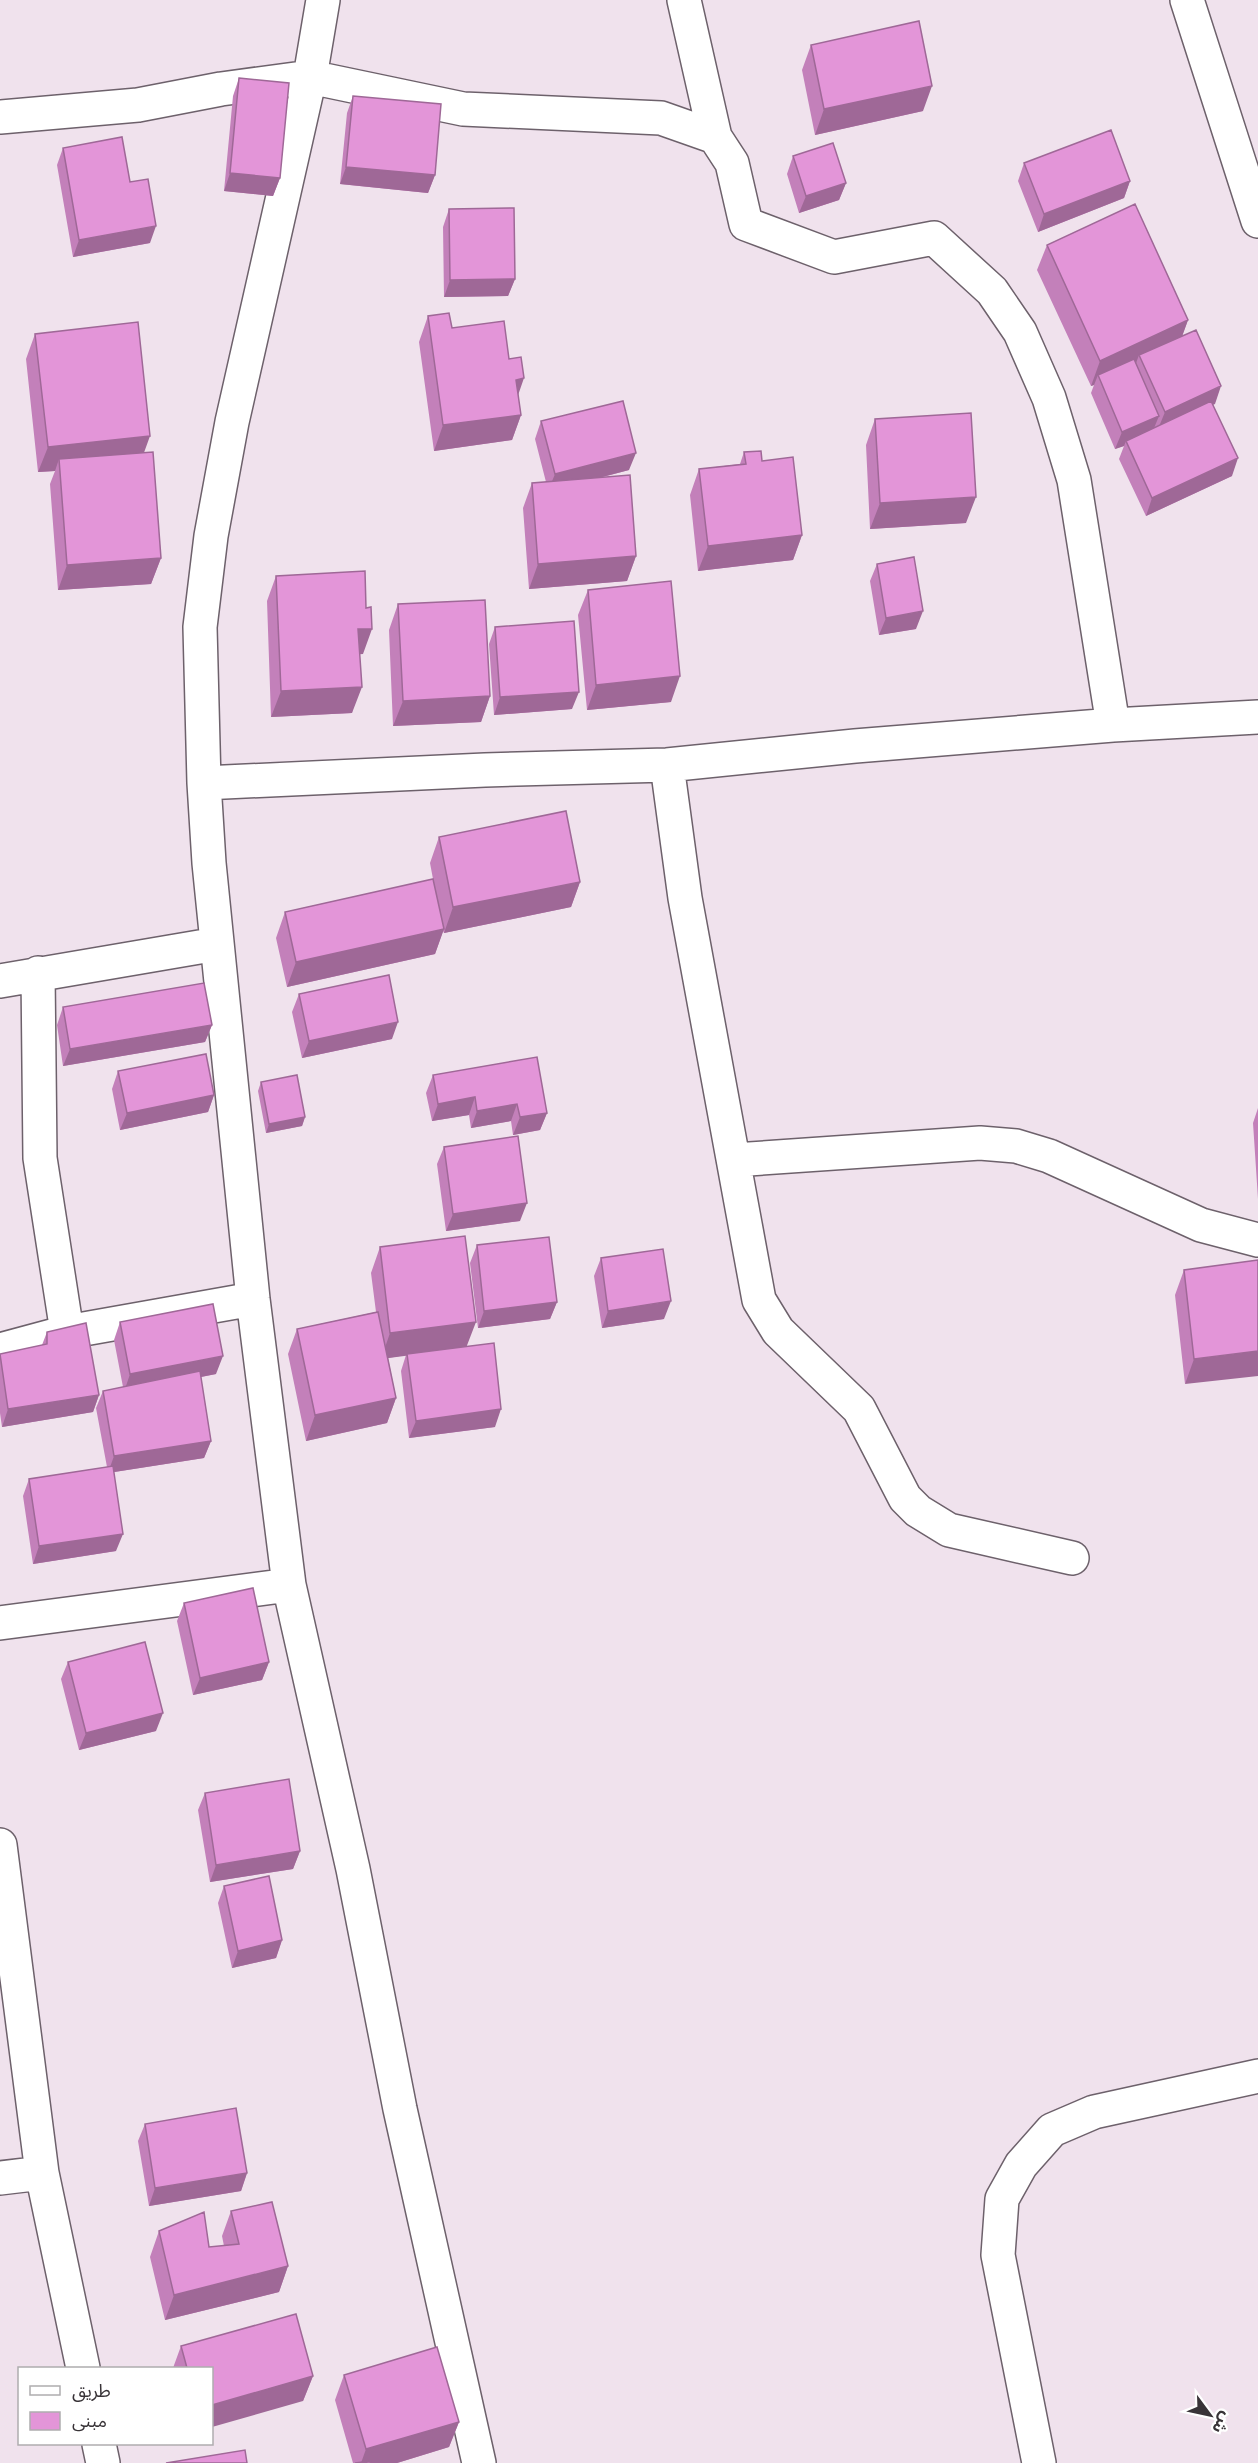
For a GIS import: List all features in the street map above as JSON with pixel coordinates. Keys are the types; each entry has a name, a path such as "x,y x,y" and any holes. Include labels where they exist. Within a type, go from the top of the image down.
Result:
{"street":[{"path":"323,0 310,77 231,422 211,536 201,627 204,783 217,944 254,1299 289,1585 353,1869 400,2109 479,2463"},
{"path":"684,0 715,137 732,163 746,224 834,257 934,238 992,291 1020,332 1049,398 1074,480 1113,725"},
{"path":"1187,0 1258,221"},
{"path":"0,117 138,105 221,89 310,77 463,109 661,118 715,137"},
{"path":"204,783 485,770 667,765 855,746 1113,725 1258,717"},
{"path":"667,765 685,898 759,1300 778,1331 859,1409 905,1498 932,1521 949,1530 1072,1558"},
{"path":"0,981 217,944"},
{"path":"38,973 40,1158 67,1332"},
{"path":"734,1160 980,1143 1016,1146 1049,1156 1201,1225 1258,1240"},
{"path":"0,1350 67,1332 254,1299"},
{"path":"0,1623 289,1585"},
{"path":"0,1845 42,2173 83,2367"},
{"path":"1039,2463 998,2255 1002,2199 1021,2165 1052,2130 1094,2112 1258,2076"},
{"path":"0,2178 42,2173"},
{"path":"99,2445 103,2463"}],"building":[{"path":"919,21 932,86 824,109 811,45"},
{"path":"239,78 289,83 280,178 230,173"},
{"path":"353,96 441,104 435,175 346,167"},
{"path":"1111,130 1130,181 1044,214 1024,163"},
{"path":"122,137 130,182 148,179 156,226 79,240 63,148"},
{"path":"833,143 846,183 806,196 793,156"},
{"path":"1135,204 1188,320 1100,361 1047,245"},
{"path":"514,208 515,279 450,280 449,209"},
{"path":"449,313 452,328 504,321 509,359 521,357 524,378 516,380 521,415 443,425 428,316"},
{"path":"138,322 150,436 48,447 35,334"},
{"path":"1196,330 1221,386 1165,412 1139,355"},
{"path":"1134,359 1159,416 1122,432 1098,375"},
{"path":"623,401 636,453 555,474 541,421"},
{"path":"1211,401 1238,458 1152,498 1126,441"},
{"path":"971,413 976,497 880,503 875,419"},
{"path":"761,451 762,461 793,457 802,535 708,546 699,469 746,464 744,452"},
{"path":"153,452 161,558 67,565 59,459"},
{"path":"630,475 636,556 538,564 532,483"},
{"path":"914,557 923,611 886,618 877,564"},
{"path":"365,571 366,608 371,607 372,629 358,629 362,687 281,691 276,576"},
{"path":"671,581 680,676 596,685 588,590"},
{"path":"485,600 490,696 403,701 398,604"},
{"path":"574,621 579,692 500,697 495,627"},
{"path":"566,811 580,882 453,907 439,837"},
{"path":"433,879 444,929 296,962 285,912"},
{"path":"389,975 398,1022 309,1041 299,994"},
{"path":"204,983 212,1025 70,1049 63,1007"},
{"path":"206,1054 214,1095 127,1113 118,1071"},
{"path":"537,1057 547,1113 520,1117 517,1104 477,1111 475,1097 438,1104 433,1075"},
{"path":"297,1075 305,1117 269,1124 261,1082"},
{"path":"518,1136 527,1203 453,1214 444,1147"},
{"path":"465,1236 476,1322 390,1333 380,1247"},
{"path":"549,1237 557,1302 484,1311 477,1245"},
{"path":"663,1249 671,1301 608,1311 601,1258"},
{"path":"1258,1260 1258,1351 1194,1359 1184,1270"},
{"path":"213,1304 223,1356 130,1374 120,1322"},
{"path":"378,1312 396,1398 315,1415 297,1329"},
{"path":"86,1323 99,1395 8,1409 0,1354 47,1344 47,1332"},
{"path":"494,1343 501,1409 416,1421 407,1354"},
{"path":"200,1371 211,1441 114,1456 103,1391"},
{"path":"113,1466 123,1534 39,1546 29,1479"},
{"path":"253,1588 269,1662 200,1678 184,1603"},
{"path":"145,1642 163,1713 86,1733 68,1662"},
{"path":"289,1779 300,1851 216,1865 205,1793"},
{"path":"269,1876 282,1940 238,1951 224,1886"},
{"path":"236,2108 247,2173 155,2188 145,2124"},
{"path":"272,2202 288,2266 174,2295 159,2231 204,2212 209,2247 239,2244 231,2211"},
{"path":"296,2314 313,2376 213,2405 213,2367 187,2367 181,2346"},
{"path":"437,2347 459,2422 366,2449 344,2375"},
{"path":"245,2450 247,2463 166,2463"}]}
